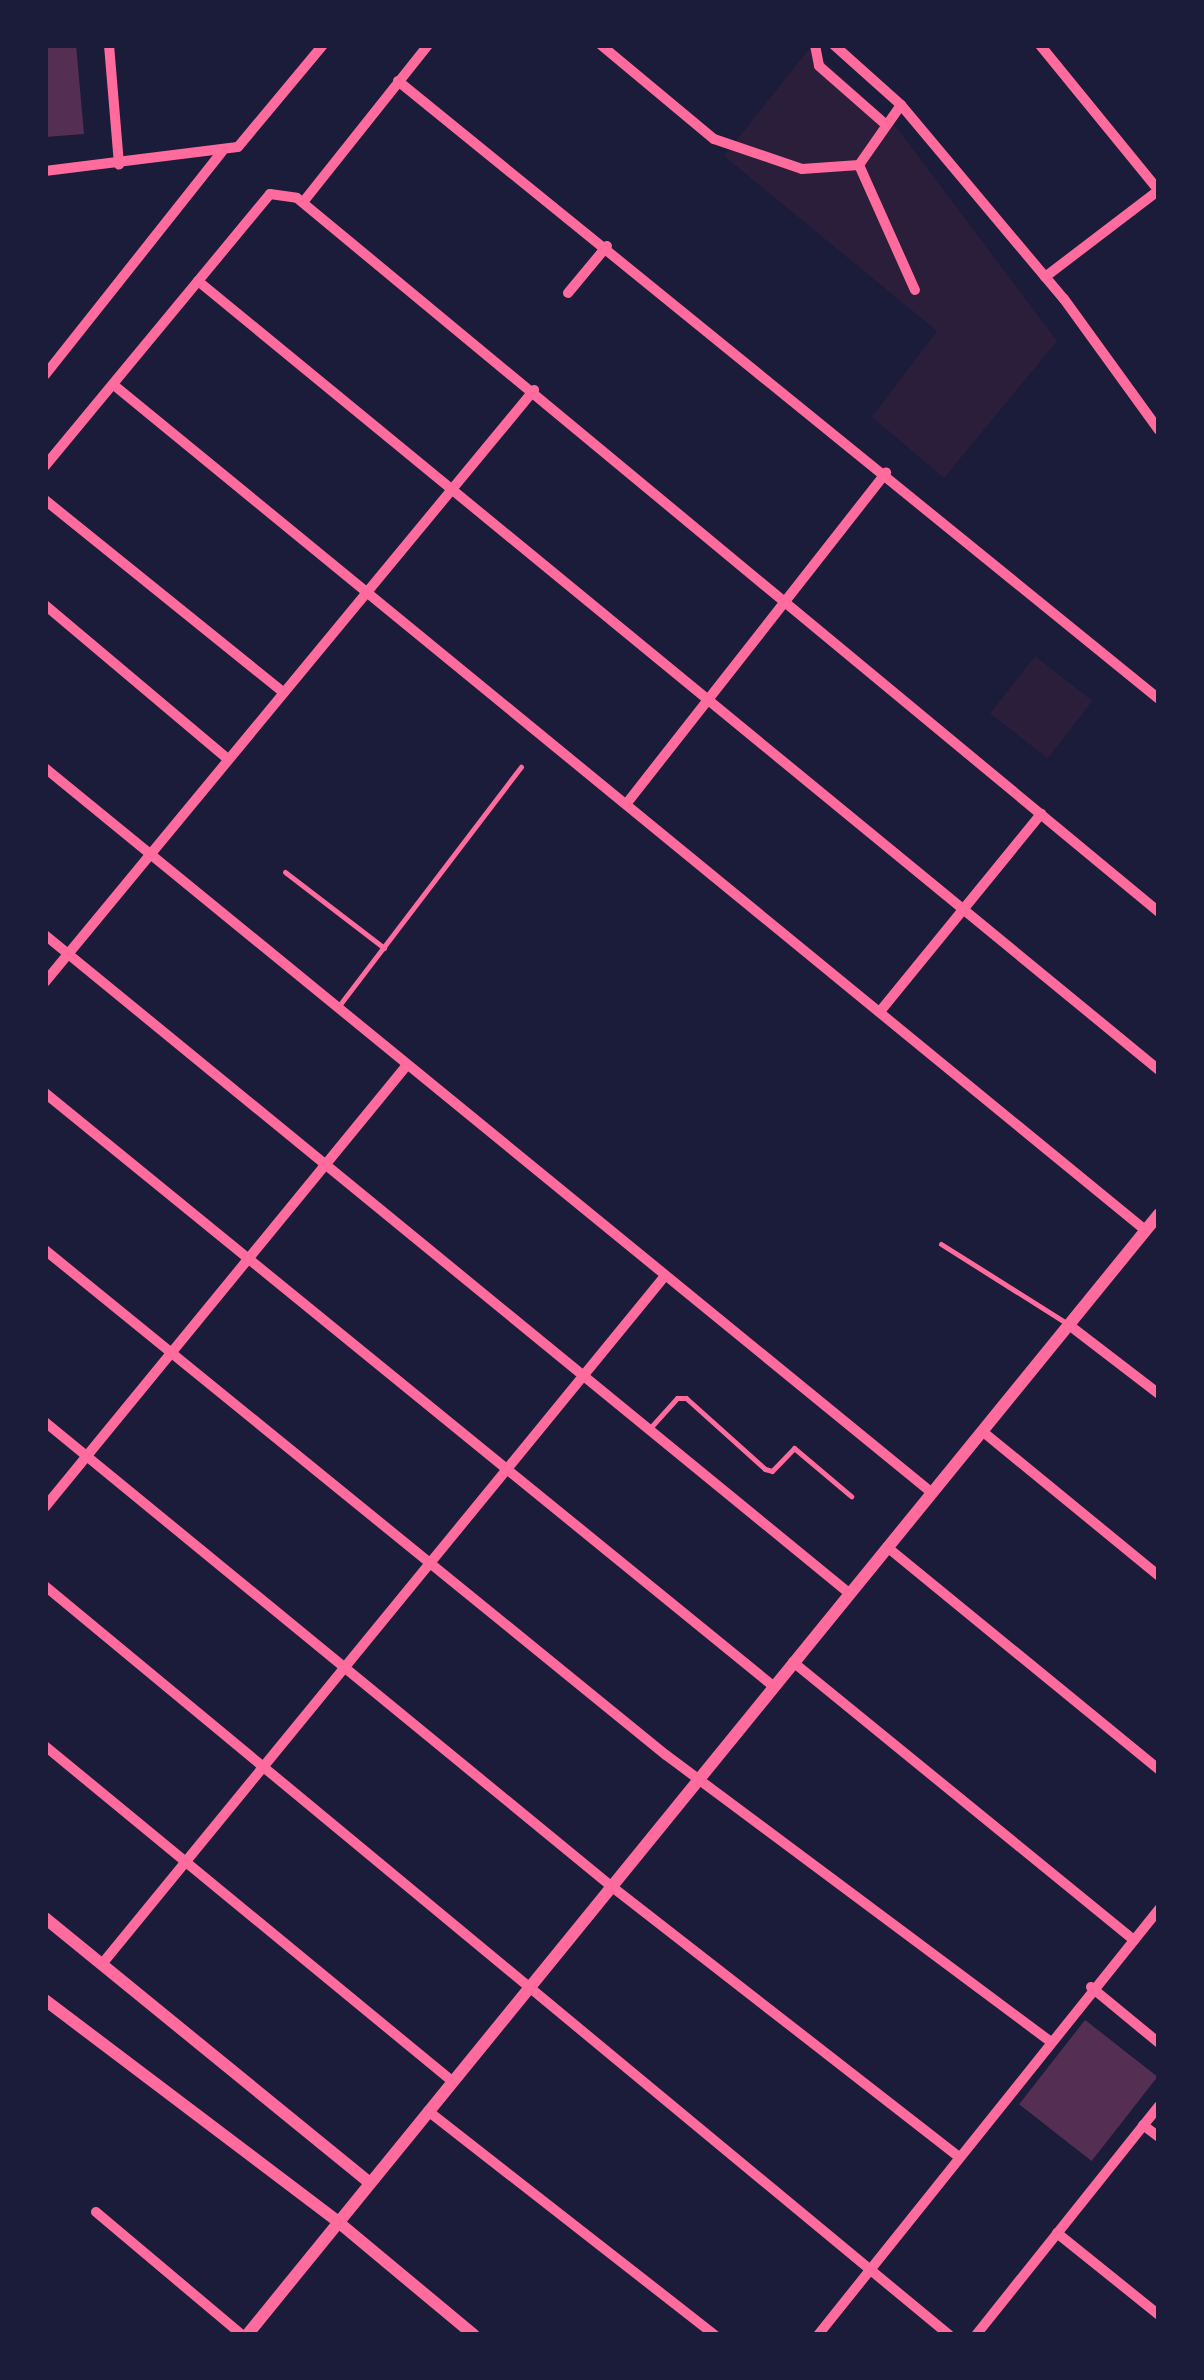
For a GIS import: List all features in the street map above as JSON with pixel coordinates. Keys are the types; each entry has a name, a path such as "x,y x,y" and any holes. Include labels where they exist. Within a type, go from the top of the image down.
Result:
{"street":[{"path":"109,45 119,165"},
{"path":"45,172 238,147 323,45"},
{"path":"304,202 428,45"},
{"path":"601,45 714,139 802,170 860,165"},
{"path":"816,45 819,66 885,124"},
{"path":"834,45 900,105 1045,278 1159,430"},
{"path":"1040,45 1159,190 1045,278"},
{"path":"398,81 1159,698"},
{"path":"860,165 900,105"},
{"path":"45,376 222,152"},
{"path":"860,165 914,290"},
{"path":"45,466 270,194 284,194 304,202 1159,912"},
{"path":"568,293 606,246"},
{"path":"198,282 1159,1070"},
{"path":"115,386 882,1009 1145,1230"},
{"path":"45,982 534,390"},
{"path":"627,803 886,473"},
{"path":"45,500 282,691"},
{"path":"45,605 227,758"},
{"path":"45,768 932,1493"},
{"path":"882,1009 1042,814"},
{"path":"45,935 850,1594"},
{"path":"45,1508 250,1261 406,1064"},
{"path":"45,1093 772,1685"},
{"path":"96,2212 245,2335 527,1984 1159,1214"},
{"path":"45,1250 696,1778 1048,2040"},
{"path":"102,1964 665,1276"},
{"path":"1069,1325 1159,1394"},
{"path":"45,1422 611,1886 956,2156"},
{"path":"982,1431 1159,1576"},
{"path":"887,1547 1159,1770"},
{"path":"45,1586 265,1764 950,2335"},
{"path":"792,1662 1134,1940"},
{"path":"45,1746 452,2081"},
{"path":"818,2335 1091,1986 1159,1909"},
{"path":"45,1918 369,2182"},
{"path":"1091,1986 1159,2043"},
{"path":"45,2000 337,2221 474,2335"},
{"path":"976,2335 1159,2106"},
{"path":"428,2111 715,2335"},
{"path":"1144,2125 1159,2138"},
{"path":"1057,2233 1159,2315"}],"lane":[{"path":"338,1008 521,767"},
{"path":"285,872 384,948"},
{"path":"941,1244 1069,1325"},
{"path":"649,1429 677,1398 686,1398 765,1470 772,1471 794,1448 851,1496"}],"shaded area":[{"path":"810,48 897,128 1057,341 944,478 872,417 937,331 724,156"},
{"path":"1035,656 1093,701 1048,758 990,714"}],"building":[{"path":"45,45 76,45 84,134 45,137"},
{"path":"1085,2020 1157,2077 1092,2161 1019,2104"}]}
